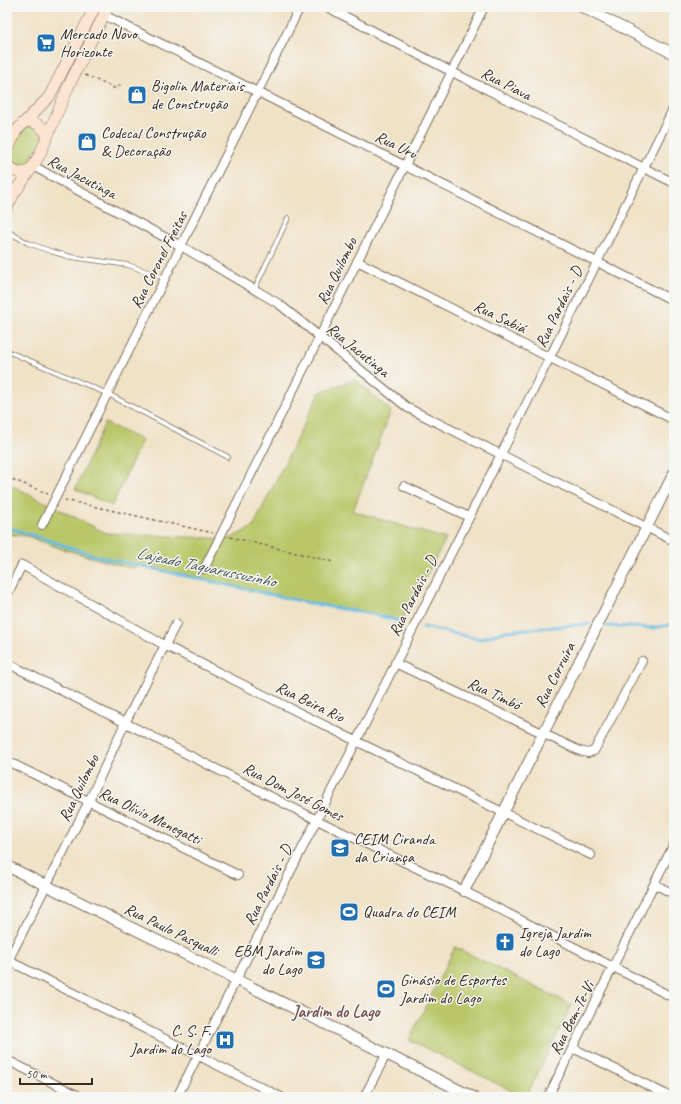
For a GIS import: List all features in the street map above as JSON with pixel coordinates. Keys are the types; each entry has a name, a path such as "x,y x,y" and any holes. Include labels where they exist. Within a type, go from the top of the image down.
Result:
{"main road":[{"path":"7,152 11,141 23,123 49,97 95,7"},
{"path":"7,207 45,143 46,135 106,11"},
{"path":"23,123 28,121 41,126 46,135"},
{"path":"7,165 11,170 17,173 25,173 31,168"}],"street":[{"name":"Rua Coronel Freitas","path":"42,525 300,7"},
{"name":"Rua Piava","path":"327,7 674,184"},
{"name":"Rua Quilombo","path":"204,569 484,7"},
{"path":"582,7 674,54"},
{"name":"Rua Uru","path":"106,11 258,92 674,302"},
{"name":"Rua Pardais - D","path":"177,1097 550,357 674,107"},
{"name":"Rua Jacutinga","path":"31,168 181,246 279,304 408,408 674,541"},
{"name":"Rua Sabiá","path":"357,261 674,420"},
{"name":"Rua Corruíra","path":"464,892 674,473"},
{"path":"404,486 469,517"},
{"name":"Rua Beira Rio","path":"7,595 22,566 166,646 356,741 590,855"},
{"name":"Rua Quilombo","path":"7,961 176,624"},
{"name":"Rua Timbó","path":"395,663 544,732 580,751 588,753 594,750 642,661"},
{"name":"Rua Dom José Gomes","path":"7,663 316,820 464,892 674,998"},
{"name":"Rua Olívio Menegatti","path":"7,761 238,875"},
{"name":"Rua Bem-Te-Vi","path":"548,1097 674,844"},
{"name":"Rua Paulo Pasqualli","path":"7,866 472,1097"},
{"path":"654,884 674,894"},
{"path":"7,961 281,1097"},
{"path":"573,1048 671,1097"},
{"path":"364,1097 386,1055"},
{"path":"7,1060 81,1097"}],"lane":[{"path":"254,290 288,218"},
{"path":"7,231 28,243 50,251 71,257 128,265 165,278"},
{"path":"7,351 108,394 228,457"}],"path":[{"path":"76,71 114,88 121,85"},
{"path":"7,477 56,498 334,562"}],"green space":[{"path":"27,126 35,127 43,136 29,164 25,166 18,166 12,163 12,148 17,138"},
{"path":"355,379 391,411 353,511 446,539 406,609 402,622 377,615 309,603 140,566 130,568 59,548 27,536 7,534 7,483 106,533 229,539 253,527 320,392"},
{"path":"105,423 142,440 112,506 75,489"},
{"path":"455,947 572,1005 526,1097 409,1040"}],"waterway":[{"name":"Lajeado Taquarussuzinho","path":"7,527 100,557 309,603 377,615 402,622"},
{"name":"Lajeado Taquarussuzinho","path":"423,627 480,639 506,631 589,624"},
{"name":"Lajeado Taquarussuzinho","path":"607,626 653,628 674,624"}],"place":[{"name":"Mercado Novo Horizonte","path":"46,43"},
{"name":"Bigolin Materiais de Construção","path":"137,95"},
{"name":"Codecal Construção & Decoração","path":"87,142"},
{"name":"CEIM Ciranda da Criança","path":"340,848"},
{"name":"Quadra do CEIM","path":"349,912"},
{"name":"Igreja Jardim do Lago","path":"505,942"},
{"name":"EBM Jardim do Lago","path":"316,960"},
{"name":"Ginásio de Esportes Jardim do Lago","path":"386,989"},
{"name":"C. S. F. Jardim do Lago","path":"225,1040"}],"district":[{"name":"Jardim do Lago","path":"336,1011"}]}
